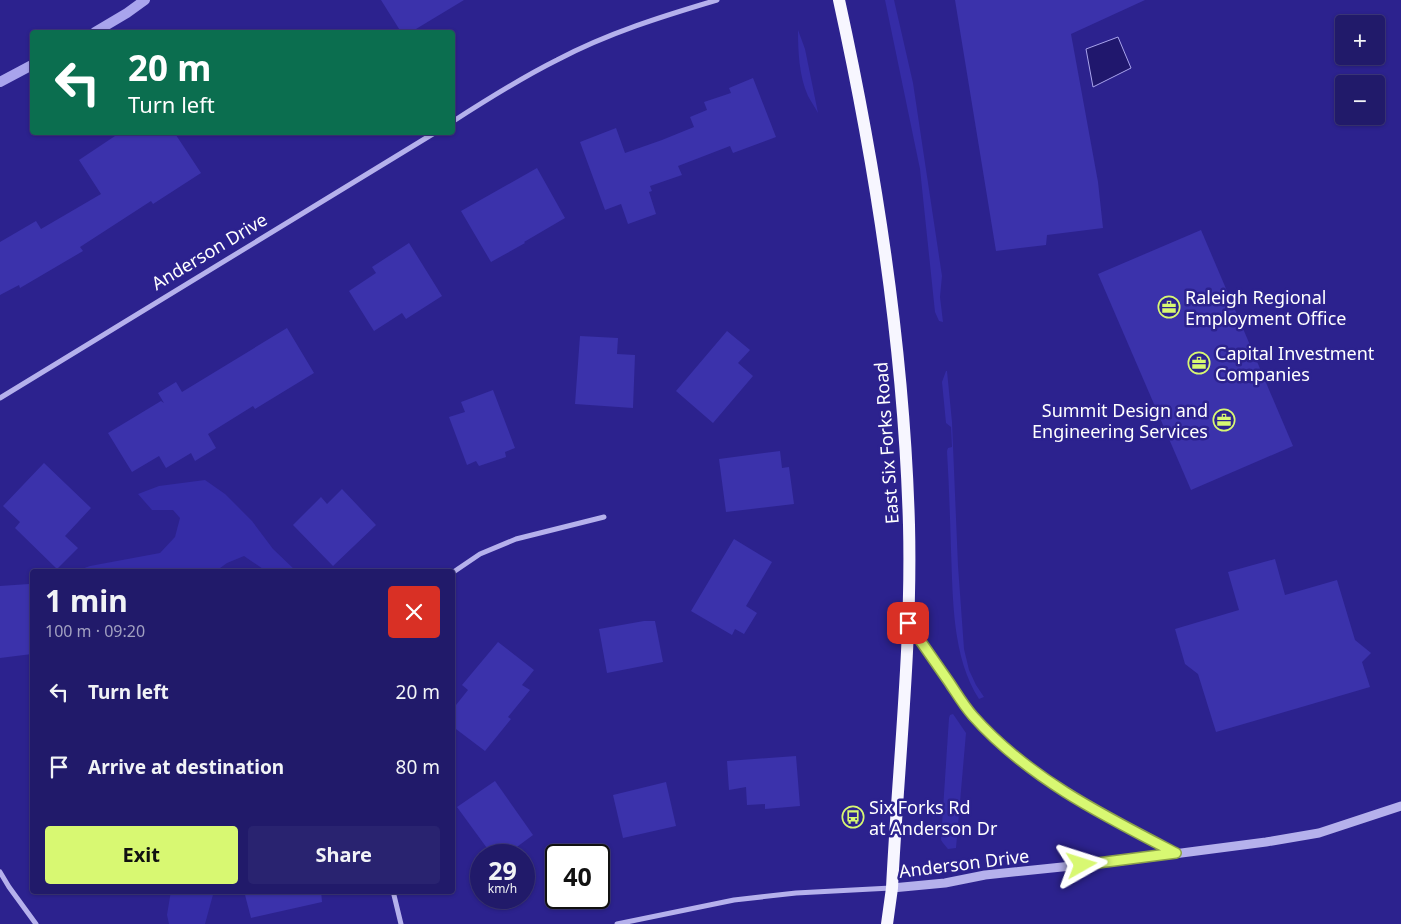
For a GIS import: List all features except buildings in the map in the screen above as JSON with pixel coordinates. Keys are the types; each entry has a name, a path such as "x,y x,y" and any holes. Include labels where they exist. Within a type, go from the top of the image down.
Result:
{"main road":[{"name":"East Six Forks Road","path":"839,0 858,86 885,250 898,354 909,525 908,623 892,888 887,924"}],"street":[{"path":"455,120 494,95 586,46 638,25 717,0"},
{"name":"Anderson Drive","path":"0,398 431,135"},
{"path":"455,571 480,554 516,538 604,516"},
{"path":"908,623 972,714 1004,748 1069,794 1116,822 1176,853"},
{"name":"Anderson Drive","path":"617,924 734,900 796,893 892,888 985,875 1266,842 1319,833 1401,806"},
{"path":"0,872 36,924"},
{"path":"395,894 401,924"}],"shaded area":[{"path":"885,0 894,0 913,83 942,276 940,297 943,322 939,321 935,312 920,169"},
{"path":"798,30 805,49 818,113 808,96 801,72"},
{"path":"1118,37 1131,68 1093,87 1086,49"},
{"path":"946,371 952,422 958,566 964,649 969,670 984,697 979,699 970,683 964,665 959,646 954,608 947,451 948,448 952,447 951,427 946,423 942,382"},
{"path":"205,480 225,494 252,521 273,549 294,569 263,569 244,556 227,563 219,569 82,569 160,553 175,537 180,518 173,510 152,510 138,494 159,486"},
{"path":"953,714 966,733 956,848 948,849 941,840 949,718"},
{"path":"170,894 213,894 205,924 169,924 167,915"}],"waterway":[{"path":"98,30 145,0"},
{"path":"0,82 30,66"}],"place":[{"name":"Raleigh Regional Employment Office","path":"1169,307"},
{"name":"Capital Investment Companies","path":"1199,363"},
{"name":"Summit Design and Engineering Services","path":"1224,420"},
{"name":"Six Forks Rd at Anderson Dr","path":"853,817"}],"route":[{"path":"908,623 972,714 1004,748 1069,794 1116,822 1176,853 1082,865"}]}
